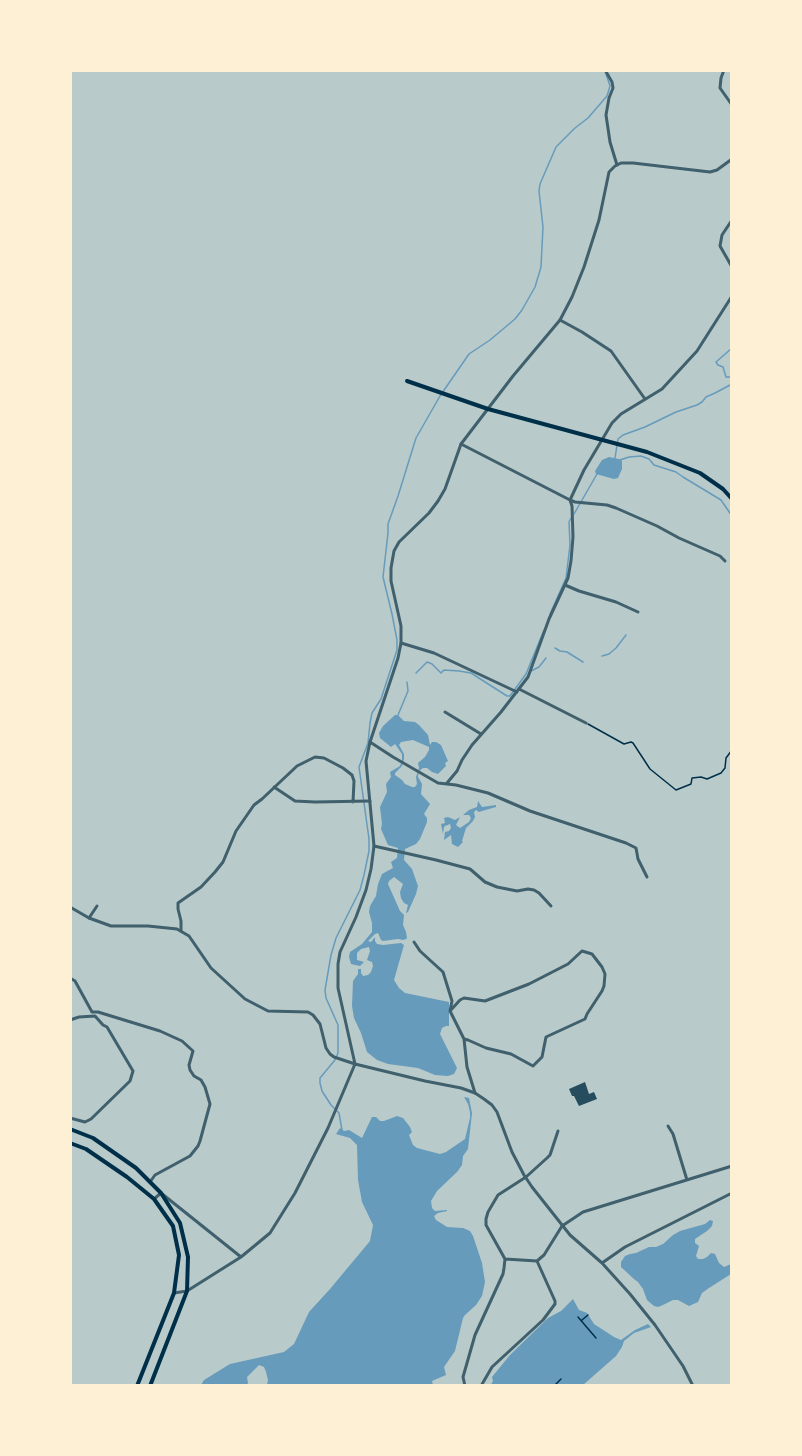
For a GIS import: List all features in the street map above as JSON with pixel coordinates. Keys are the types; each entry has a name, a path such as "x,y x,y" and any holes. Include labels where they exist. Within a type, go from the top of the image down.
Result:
{"main road":[{"path":"407,381 488,409 647,452 700,473 723,489 732,499"},
{"path":"71,1130 93,1138 136,1168 161,1193 180,1223 188,1257 187,1291 150,1386"},
{"path":"70,1143 86,1149 127,1177 154,1199 173,1226 179,1255 174,1293 137,1386"}],"street":[{"path":"605,70 613,88 606,115 610,142 617,165"},
{"path":"724,70 720,88 732,105"},
{"path":"174,1293 187,1291 241,1257 270,1233 295,1193 328,1128 355,1064 338,988 338,964 342,946 366,890 371,869 374,846 366,761 401,643 401,626 391,581 394,551 399,542 438,501 445,489 461,444 560,320 584,267 599,220 609,172 621,163 633,163 710,172 717,170 731,159"},
{"path":"732,220 722,235 720,246 732,267"},
{"path":"447,783 481,734 501,712 530,671 568,578 571,561 570,500 602,439 621,414 662,389 698,351 732,296"},
{"path":"560,320 611,351 645,399"},
{"path":"461,444 570,500 616,508 720,556 725,561"},
{"path":"565,585 638,612"},
{"path":"401,643 434,653 586,723"},
{"path":"445,712 481,734"},
{"path":"370,742 438,783 488,793 530,811 626,843 636,848 638,859 647,877"},
{"path":"181,931 178,903 201,887 215,872 223,862 236,831 254,805 297,766 315,757 324,758 344,768 352,775 354,781 353,802"},
{"path":"274,787 295,801 370,801"},
{"path":"374,846 470,869 485,882 497,887 517,891 534,890 551,906"},
{"path":"89,918 97,906"},
{"path":"70,907 89,918 111,926 177,929 189,936 211,968 245,999 268,1011 308,1012 313,1015 322,1027 328,1051 336,1058 461,1088 475,1093 492,1105 526,1178 562,1226 602,1263 655,1325 683,1366 693,1386"},
{"path":"414,942 420,951 443,972 452,1001 450,1011 464,1039 467,1067 475,1093"},
{"path":"450,1011 460,999 485,1001 529,984 568,964 582,951 592,954 601,966 604,986 585,1019 546,1037 542,1057 533,1066 511,1054 486,1048 464,1039"},
{"path":"70,978 75,981 102,1025 107,1027 132,1067 133,1075 130,1081 87,1122 72,1119 71,1130"},
{"path":"70,1020 99,1012 160,1031 182,1041 193,1051 190,1070 201,1080 210,1104 200,1141 190,1156 155,1175 150,1182"},
{"path":"668,1126 673,1134 687,1180"},
{"path":"465,1386 463,1377 476,1335 503,1275 505,1259 488,1229 486,1219 488,1212 498,1195 526,1178 550,1155 558,1131"},
{"path":"505,1259 537,1261 544,1255 562,1226 583,1212 732,1166"},
{"path":"154,1199 161,1193 241,1257"},
{"path":"602,1263 625,1247 732,1193"},
{"path":"481,1386 492,1367 543,1320 555,1304 537,1261"}],"path":[{"path":"586,723 624,744 633,743 651,769 676,790 691,784 692,778 707,779 721,773 725,768 726,758 732,750"},
{"path":"581,1320 588,1315"},
{"path":"578,1317 596,1338"},
{"path":"554,1386 561,1379"}],"shaded area":[{"path":"70,71 731,71 731,1385 71,1385"}],"water":[{"path":"609,457 622,461 622,469 618,478 596,474 595,471 602,460"},
{"path":"395,715 404,721 415,722 428,735 430,745 436,742 441,745 448,761 438,774 427,768 419,771 418,777 422,784 421,794 430,804 424,814 427,822 420,839 416,844 405,849 404,860 412,869 418,886 408,912 406,913 408,905 401,898 400,892 403,884 394,877 388,884 404,915 403,925 407,938 383,941 378,933 368,941 371,942 375,937 377,944 401,943 404,945 394,980 405,993 449,1002 449,1026 442,1028 440,1034 457,1068 454,1074 448,1076 435,1075 418,1068 388,1064 377,1060 367,1052 354,1018 353,981 358,974 358,969 361,969 363,976 368,975 373,966 372,962 367,960 369,947 357,953 357,960 364,962 360,966 351,964 350,952 362,944 372,932 370,906 376,896 382,874 393,868 391,862 397,858 398,848 388,845 381,829 380,807 387,792 386,784 391,777 390,772 400,766 402,754 395,744 391,747 380,738 379,733","holes":["413,740 429,747 425,757 418,763 417,784 415,787 405,784 395,775 404,759 399,745 401,742"]},
{"path":"478,801 482,807 496,805 496,807 474,812 475,817 466,828 463,842 458,847 452,844 451,835 444,840 445,832 451,828 450,824 445,826 443,834 441,824 445,823 444,818 455,820 460,817 456,825 460,828 471,818 469,815 463,815 477,807"},
{"path":"464,1097 469,1098 472,1113 468,1149 463,1156 462,1165 437,1191 431,1201 435,1211 447,1210 434,1216 436,1220 447,1227 470,1231 482,1263 485,1282 482,1296 463,1318 455,1351 444,1367 446,1375 432,1381 433,1385 267,1385 268,1380 264,1367 259,1365 247,1377 247,1385 201,1385 204,1380 230,1364 284,1352 294,1344 309,1312 370,1241 373,1225 362,1202 358,1180 357,1145 350,1138 336,1134 340,1128 344,1131 349,1130 362,1138 372,1117 384,1121 397,1116 403,1118 410,1127 412,1132 409,1135 413,1145 440,1154 465,1139 470,1112"},
{"path":"710,1220 713,1221 712,1226 695,1239 695,1243 699,1246 696,1256 698,1259 703,1259 711,1253 715,1254 719,1263 724,1267 731,1264 731,1274 702,1293 698,1302 689,1306 673,1300 658,1307 654,1306 647,1300 638,1282 621,1267 621,1262 625,1256 649,1247 656,1247 680,1231 705,1224"},
{"path":"573,1299 579,1310 587,1313 594,1324 621,1340 648,1324 651,1327 634,1333 624,1341 616,1356 583,1385 490,1386 493,1381 492,1377 510,1355 548,1318 561,1311"}],"building":[{"path":"585,1082 589,1094 594,1092 597,1099 579,1106 569,1089"}],"waterway":[{"path":"342,1130 339,1113 322,1091 320,1083 320,1078 338,1053 338,1025 326,998 325,990 336,938 360,890 364,875 369,839 359,767 368,743 372,713 381,699 397,650 397,640 383,577 388,524 416,438 440,396 469,354 515,319 535,287 541,267 543,227 540,184 556,147 588,118 607,96 610,86 606,74"},
{"path":"732,348 716,362 723,367 726,377 732,377"},
{"path":"615,458 618,439 623,435 697,405 706,397 732,384"},
{"path":"620,460 641,456 649,459 654,465 676,472 721,500 732,516"},
{"path":"574,514 597,474"},
{"path":"550,614 566,578 571,518"},
{"path":"416,673 427,662 441,673 444,670 471,673 510,696 526,674 544,630"},
{"path":"602,656 616,648 626,635"},
{"path":"555,648 583,662"},
{"path":"531,671 539,667 546,658"},
{"path":"398,715 408,691 407,682"}]}
